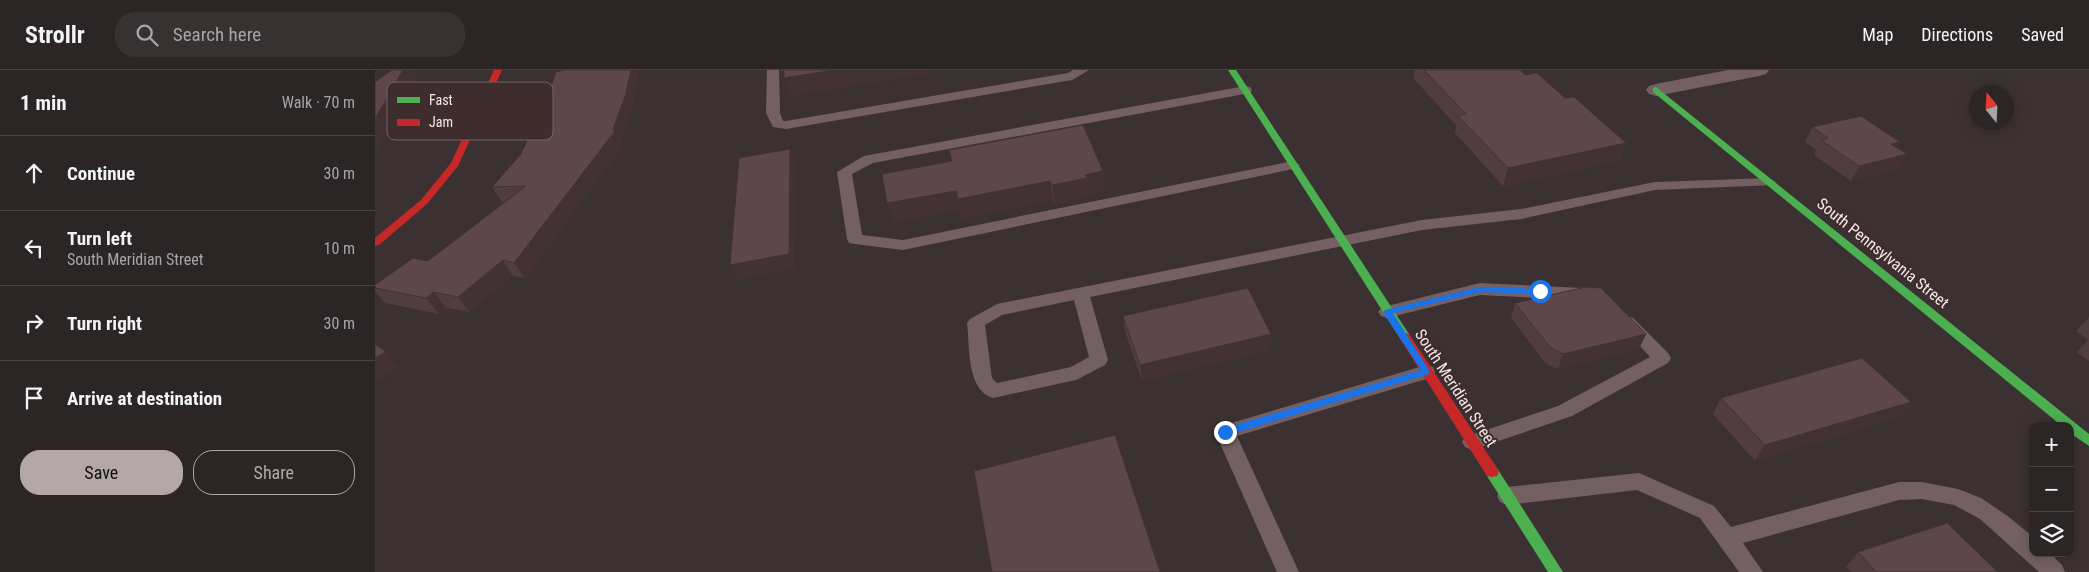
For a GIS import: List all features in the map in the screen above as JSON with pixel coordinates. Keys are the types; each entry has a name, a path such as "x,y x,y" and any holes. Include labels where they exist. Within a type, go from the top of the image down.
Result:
{"street":[{"path":"493,82 498,70"},
{"name":"South Meridian Street","path":"1232,70 1556,572"},
{"path":"1656,90 1759,70"},
{"name":"South Pennsylvania Street","path":"1656,90 2089,441"},
{"path":"375,243 424,202 455,164 466,140"}],"lane":[{"path":"773,70 773,113 778,124 786,125 1072,76 1083,70"},
{"path":"1245,90 869,159 844,172 855,239 903,245 1293,165"},
{"path":"1081,294 1099,360 1076,373 993,391 983,380 976,323 997,310 1423,225 1521,214 1655,186 1769,182"},
{"path":"1387,312 1480,290 1601,296"},
{"path":"1472,442 1565,411 1662,358 1615,309"},
{"path":"1288,572 1225,432 1426,372"},
{"path":"1507,496 1639,481 1707,512 1752,572"},
{"path":"1726,538 1899,490 1925,490 1949,494 1972,502 2029,548"},
{"path":"2039,557 2054,572"}],"building":[{"path":"392,70 403,70 396,82 387,82 387,98 375,119 375,82"},
{"path":"565,70 631,70 625,97 613,129 615,131 514,263 503,260 458,297 434,292 426,298 375,288 375,285 413,258 428,261 526,186 492,187 521,154 528,140 553,140 553,82 556,72"},
{"path":"784,70 835,70 784,78"},
{"path":"1424,70 1520,70 1525,75 1537,73 1565,98 1574,97 1626,143 1508,168 1458,116 1466,114"},
{"path":"1861,116 1900,142 1891,144 1907,154 1859,166 1821,140 1828,138 1812,127"},
{"path":"1083,125 1103,171 1085,175 1087,178 1052,185 1050,181 958,199 956,191 887,203 882,174 952,161 949,150"},
{"path":"790,149 789,254 730,265 739,158"},
{"path":"1586,287 1601,288 1646,334 1563,354 1551,348 1515,303"},
{"path":"1248,288 1271,334 1140,365 1123,316"},
{"path":"375,344 386,352 375,358"},
{"path":"1862,358 1911,402 1765,445 1721,398"},
{"path":"1115,435 1160,572 992,572 974,471"},
{"path":"1947,523 1998,572 1876,572 1858,552"}],"traffic: fast":[{"path":"1232,70 1405,337"},
{"path":"1656,90 2089,441"},
{"path":"1492,472 1556,572"}],"traffic: jam":[{"path":"493,82 498,70"},
{"path":"375,243 424,202 455,164 466,140"},
{"path":"1405,337 1492,472"}],"route":[{"path":"1225,432 1426,372 1387,312 1480,290 1540,291"}]}
